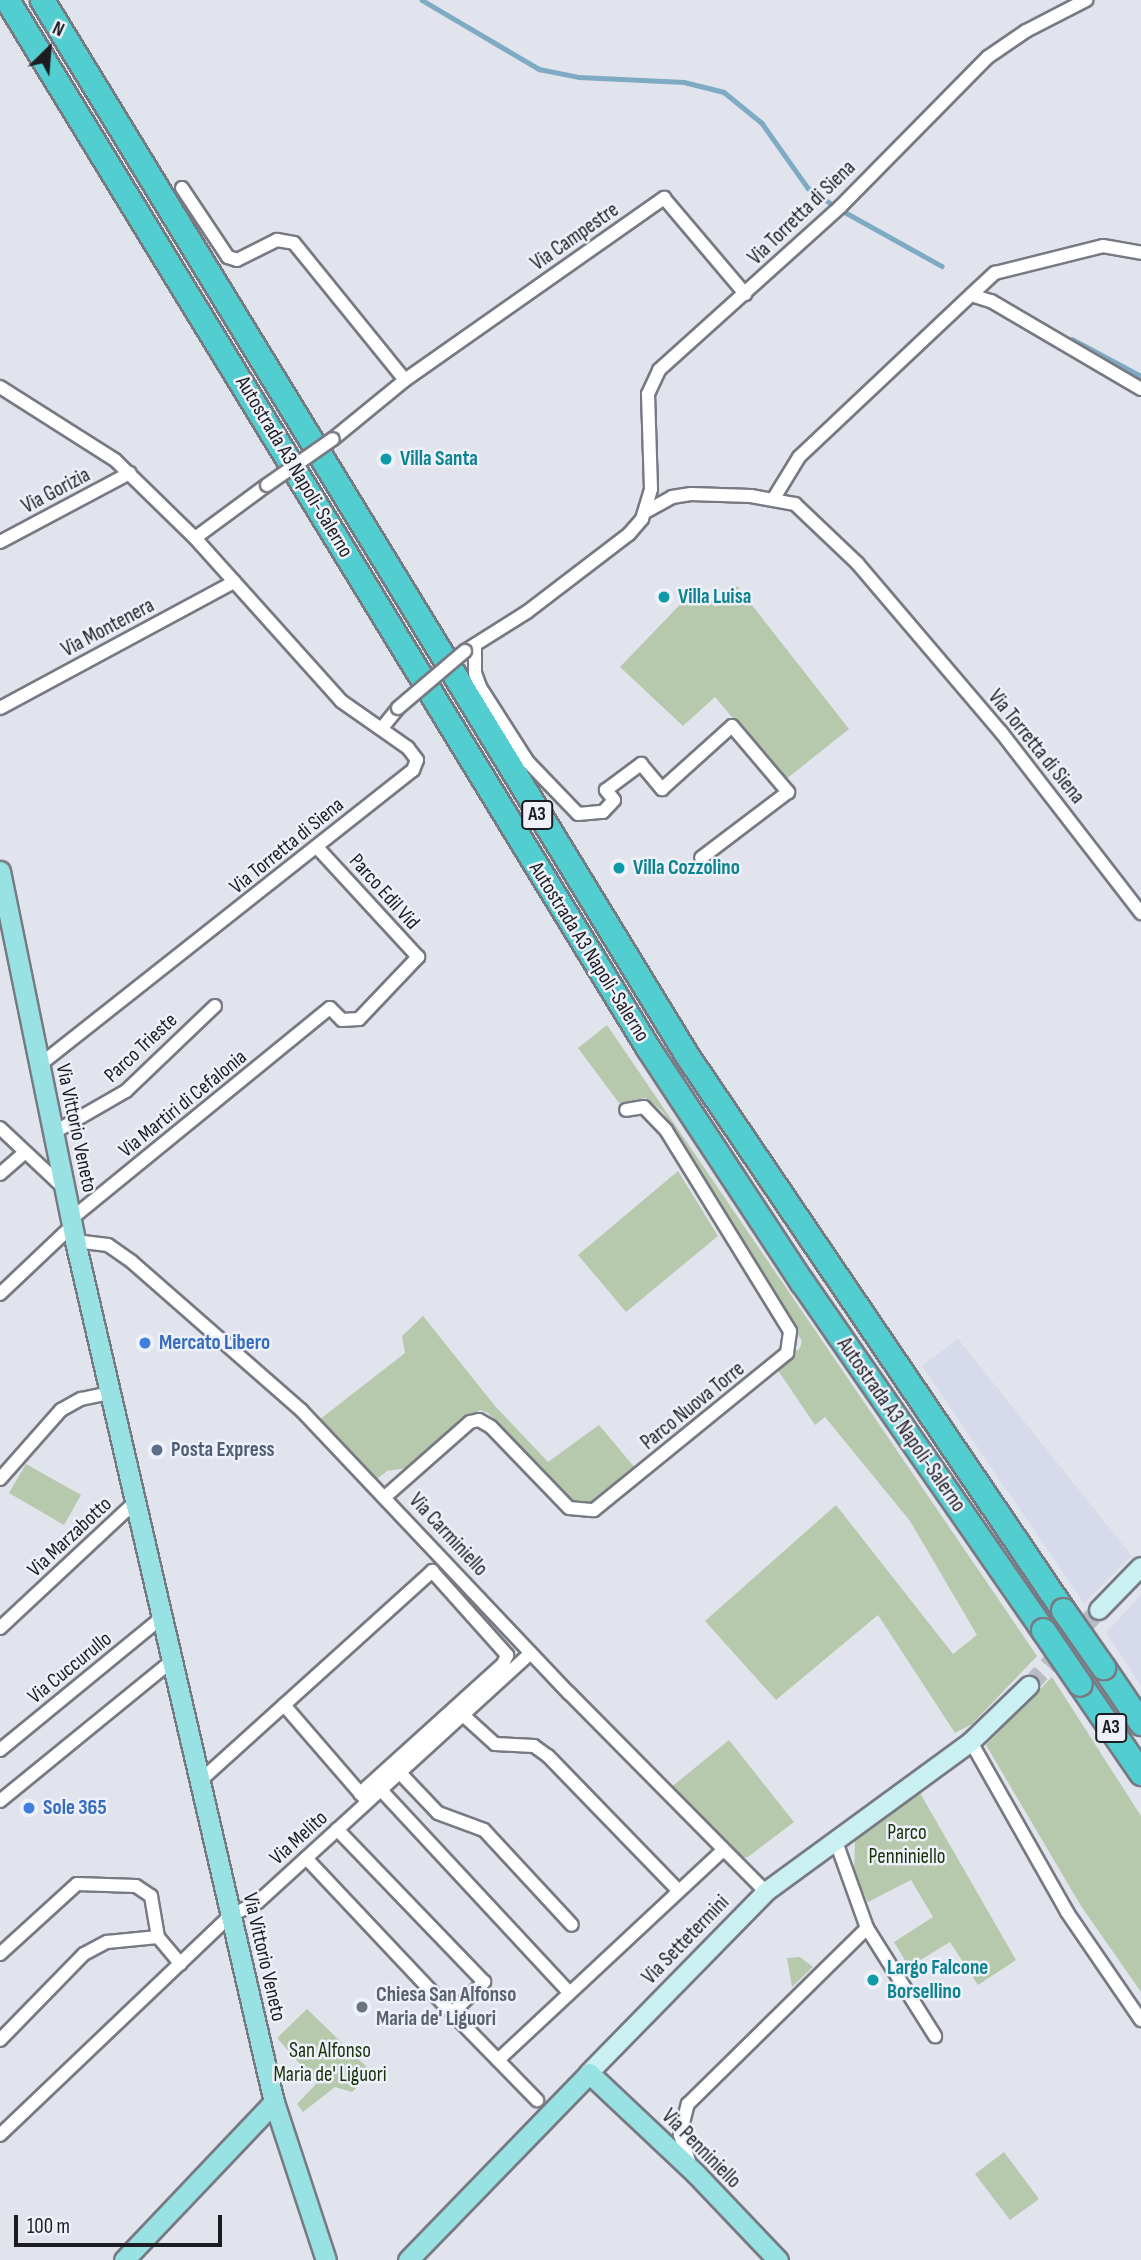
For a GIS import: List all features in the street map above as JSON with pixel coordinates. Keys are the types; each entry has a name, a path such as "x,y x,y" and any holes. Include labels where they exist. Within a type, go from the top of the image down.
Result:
{"highway":[{"name":"Autostrada A3 Napoli-Salerno","path":"7,0 648,1048 802,1282 1141,1773"},
{"name":"Autostrada A3 Napoli-Salerno","path":"42,0 685,1054 1141,1723"}],"main road":[{"name":"Via Vittorio Veneto","path":"0,872 73,1228 135,1502 164,1616 230,1916 274,2102 327,2260"},
{"path":"1099,1610 1141,1567"},
{"name":"Via Settetermini","path":"408,2260 766,1892 971,1742 1029,1686"},
{"name":"Via Penniniello","path":"589,2073 696,2174 778,2260"},
{"path":"124,2260 274,2102"}],"street":[{"name":"Via Torretta di Siena","path":"647,511 651,489 650,386 659,369 839,208 988,57 1026,31 1086,0"},
{"path":"182,188 228,257 237,260 277,240 294,243 405,380"},
{"name":"Via Campestre","path":"195,538 333,439 405,380 664,198 745,294"},
{"path":"774,498 799,457 995,273 1104,246 1141,253"},
{"path":"971,295 991,301 1141,389"},
{"path":"0,387 130,473 195,538 341,701 382,728"},
{"name":"Via Gorizia","path":"0,542 130,473"},
{"name":"Via Torretta di Siena","path":"39,1065 413,770 417,760 408,748 382,728 398,708 470,648 527,612 629,534 647,511 672,497 691,494 774,498 795,504 857,564 1001,732 1141,913"},
{"name":"Via Montenera","path":"0,708 234,583"},
{"path":"470,648 480,687 528,762 578,814 603,812 614,800 606,790 641,764 662,789 732,726 788,792 701,858"},
{"name":"Parco Edil Vid","path":"286,1045 330,1008 342,1020 359,1019 418,957 317,847"},
{"name":"Parco Trieste","path":"53,1133 126,1091 215,1006"},
{"name":"Via Martiri di Cefalonia","path":"0,1294 286,1045"},
{"name":"Parco Nuova Torre","path":"386,1496 470,1422 478,1420 491,1427 569,1508 594,1510 787,1353 790,1331 666,1130 644,1107 626,1111"},
{"path":"0,1128 65,1190"},
{"path":"0,1174 24,1153"},
{"name":"Via Carminiello","path":"73,1228 124,1256 220,1342 291,1400 386,1496 531,1653 766,1892"},
{"path":"0,1479 61,1410 81,1399 110,1393"},
{"name":"Via Marzabotto","path":"0,1628 135,1502"},
{"path":"201,1780 432,1571 507,1655 503,1664 364,1797 284,1705"},
{"name":"Via Cuccurullo","path":"0,1750 164,1616"},
{"name":"Via Melito","path":"0,2135 230,1916 258,1902 337,1829 364,1797 381,1790 531,1653"},
{"path":"0,1801 173,1660"},
{"path":"463,1715 495,1744 534,1746 548,1756 678,1890"},
{"path":"971,1742 1067,1912 1141,2020"},
{"path":"400,1773 438,1813 484,1830 572,1925"},
{"path":"381,1790 568,1991"},
{"path":"337,1829 484,1982 452,2012"},
{"path":"835,1839 867,1928 935,2036"},
{"path":"498,2060 568,1991 723,1850"},
{"path":"306,1858 537,2100"},
{"path":"0,1954 77,1884 136,1886 151,1896 158,1937 181,1964"},
{"path":"696,2174 680,2135 688,2104 867,1928"},
{"path":"0,2039 84,1954 107,1941 158,1937"}],"shaded area":[{"path":"958,1339 1132,1556 1084,1603 922,1366"},
{"path":"1141,1595 1141,1686 1106,1633"}],"green space":[{"path":"737,586 849,729 785,780 715,697 683,726 620,667 696,588 716,607"},
{"path":"607,1025 1037,1656 972,1724 955,1733 878,1615 776,1700 705,1621 836,1505 953,1654 977,1635 910,1521 825,1417 815,1425 777,1369 800,1348 802,1341 663,1112 646,1098 619,1103 578,1048"},
{"path":"678,1171 718,1236 626,1312 578,1255"},
{"path":"423,1316 495,1406 548,1462 599,1425 636,1469 600,1500 577,1505 488,1413 480,1410 406,1468 387,1471 376,1480 319,1420 405,1353 402,1336"},
{"path":"26,1464 81,1495 64,1525 9,1493"},
{"path":"1052,1677 1141,1816 1141,1992 1081,1906 986,1745"},
{"path":"729,1740 794,1822 748,1857 739,1858 669,1789"},
{"name":"Parco Penniniello","path":"920,1793 1016,1960 978,1985 950,1942 909,1967 894,1942 933,1917 911,1880 868,1902 854,1874 855,1840"},
{"path":"800,1957 813,1967 792,1987 787,1958"},
{"name":"San Alfonso Maria de' Liguori","path":"307,2009 372,2072 352,2092 335,2087 303,2112 297,2104 317,2083 277,2038"},
{"path":"1004,2152 1039,2199 1010,2220 975,2174"}],"waterway":[{"path":"422,0 539,69 579,77 684,82 724,92 762,123 808,188 833,205"},
{"path":"843,211 942,266"},
{"path":"1072,339 1141,376"}],"tunnel":[{"path":"1029,1686 1099,1610"}],"place":[{"name":"Villa Santa","path":"386,459"},
{"name":"Villa Luisa","path":"664,597"},
{"name":"Villa Cozzolino","path":"619,868"},
{"name":"Mercato Libero","path":"145,1343"},
{"name":"Posta Express","path":"157,1450"},
{"name":"Sole 365","path":"29,1808"},
{"name":"Largo Falcone Borsellino","path":"873,1980"},
{"name":"Chiesa San Alfonso Maria de' Liguori","path":"362,2007"}]}
